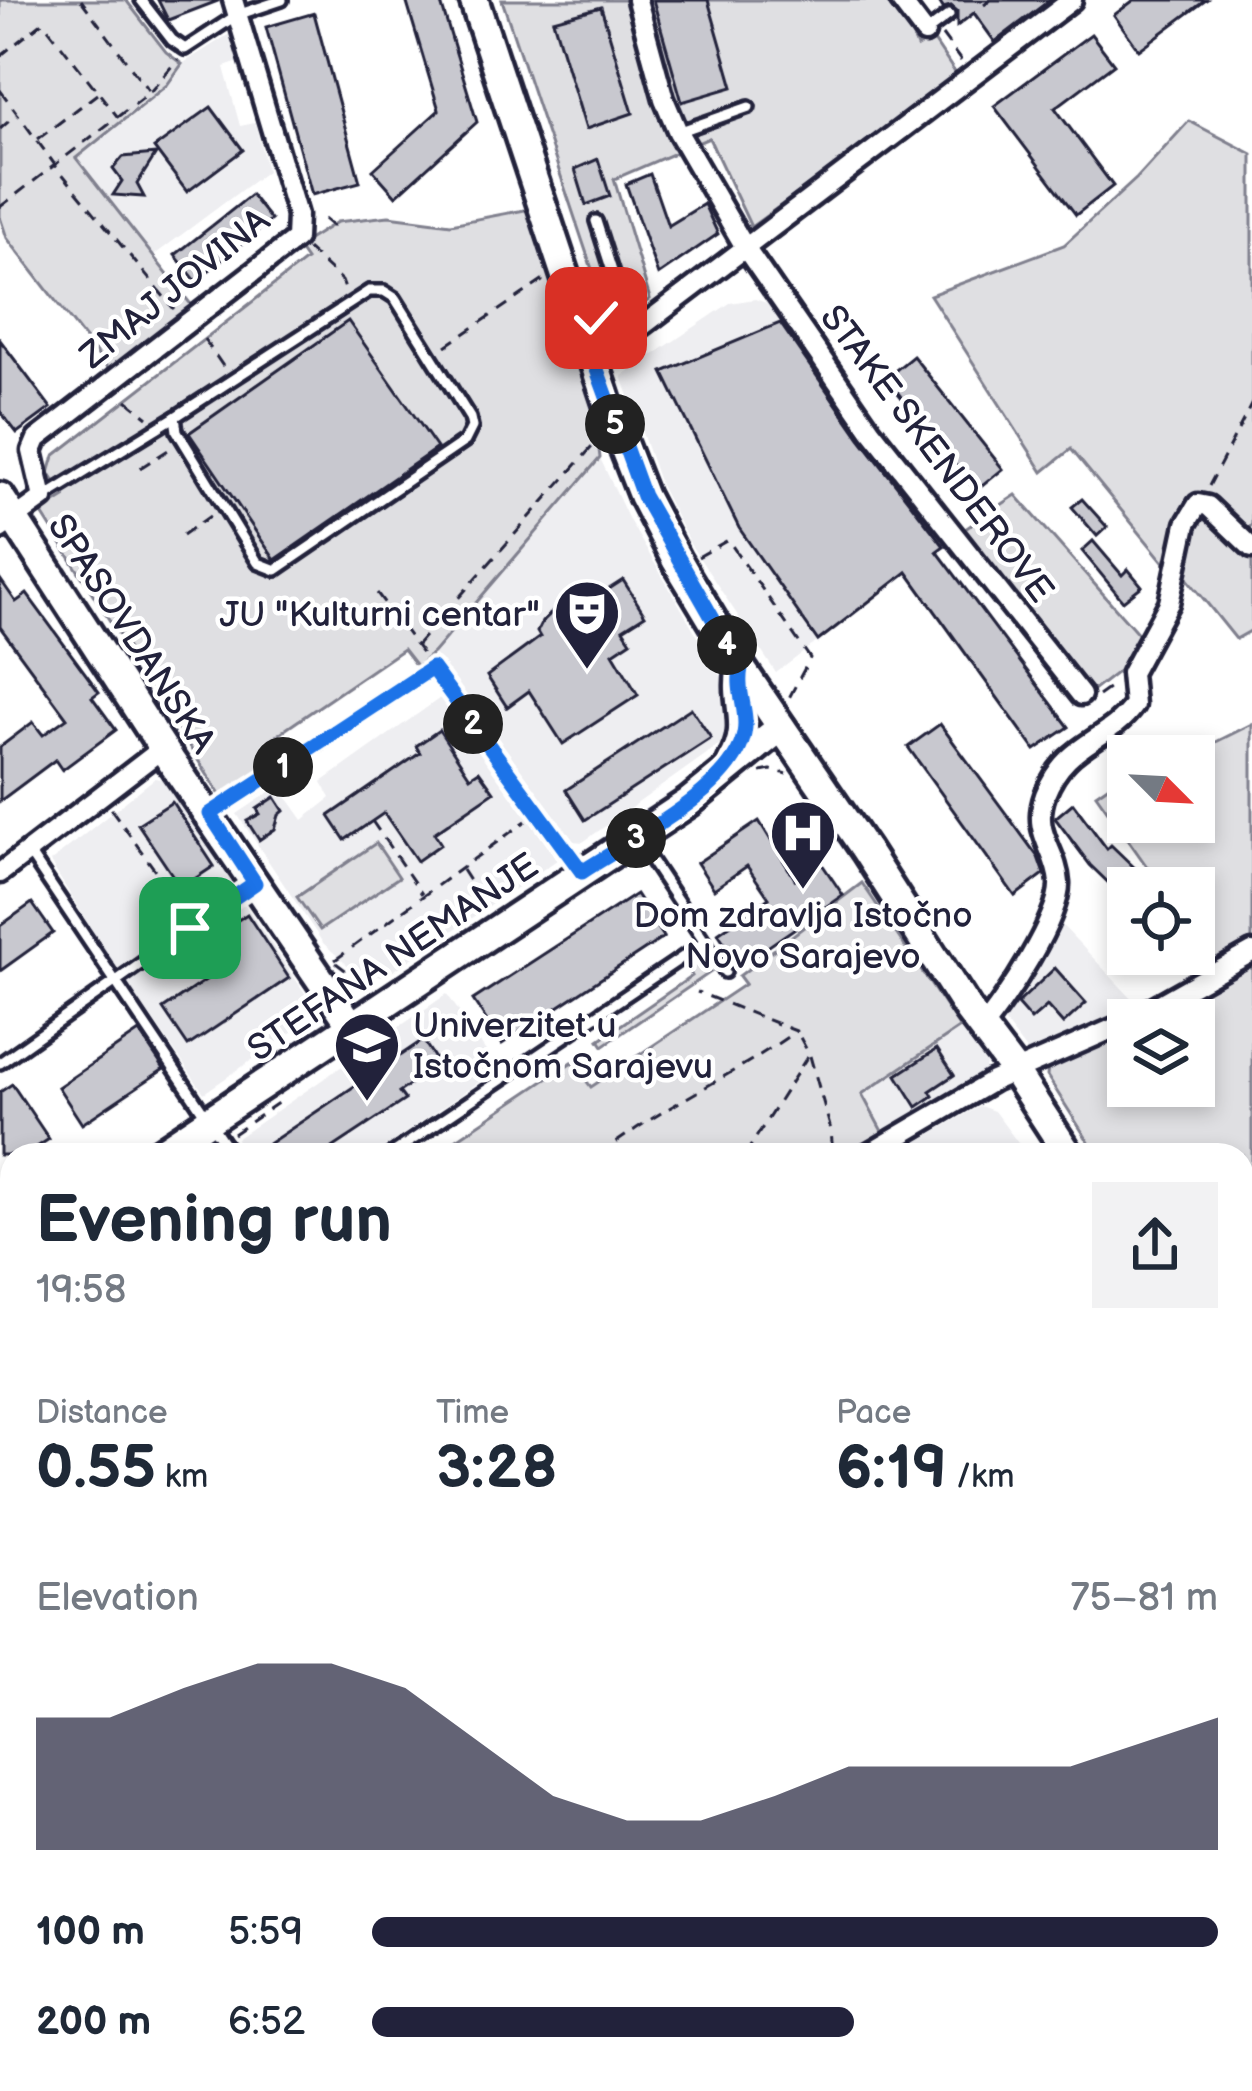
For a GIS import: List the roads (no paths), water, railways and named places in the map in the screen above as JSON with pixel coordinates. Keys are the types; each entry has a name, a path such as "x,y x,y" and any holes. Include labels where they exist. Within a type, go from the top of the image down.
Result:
{"main road":[{"path":"474,0 592,359 643,496 790,752 1061,1143"},
{"name":"SPASOVDANSKA","path":"5,515 352,1026"},
{"path":"725,775 745,731 737,687 741,668"},
{"name":"STEFANA NEMANJE","path":"175,1143 725,775 790,752"}],"street":[{"name":"STAKE SKENDEROVE","path":"638,0 664,99 678,132 746,248 872,430 1081,695"},
{"path":"900,0 925,33"},
{"path":"592,359 608,352 1072,0"},
{"name":"ZMAJ JOVINA","path":"43,498 32,451 37,439 289,245 297,232 297,215 235,8"},
{"path":"5,515 43,498"},
{"path":"982,1028 1006,998 1056,902 1059,878 1040,823 1047,791 1069,755 1131,710 1136,698 1131,673 1169,603 1186,524 1198,504 1218,513 1252,548"},
{"path":"0,872 163,748"},
{"path":"1169,999 1252,952"},
{"path":"888,1143 1015,1072 1107,1031"}],"lane":[{"path":"141,0 172,40 185,49 235,8 282,0"},
{"path":"925,33 949,15"},
{"path":"678,132 748,107"},
{"path":"580,323 609,307 618,290 596,220"},
{"path":"43,498 369,290 395,298 472,427 465,441 272,570 258,563 177,431 175,417"},
{"path":"210,814 432,668 582,872"},
{"path":"636,838 724,972"},
{"path":"28,851 224,1143"},
{"path":"0,1063 255,883"},
{"path":"408,1143 705,942"}],"place":[{"name":"JU \"Kulturni centar\"","path":"587,672"},
{"name":"Dom zdravlja Istočno Novo Sarajevo","path":"803,892"},
{"name":"Univerzitet u Istočnom Sarajevu","path":"367,1104"}]}
